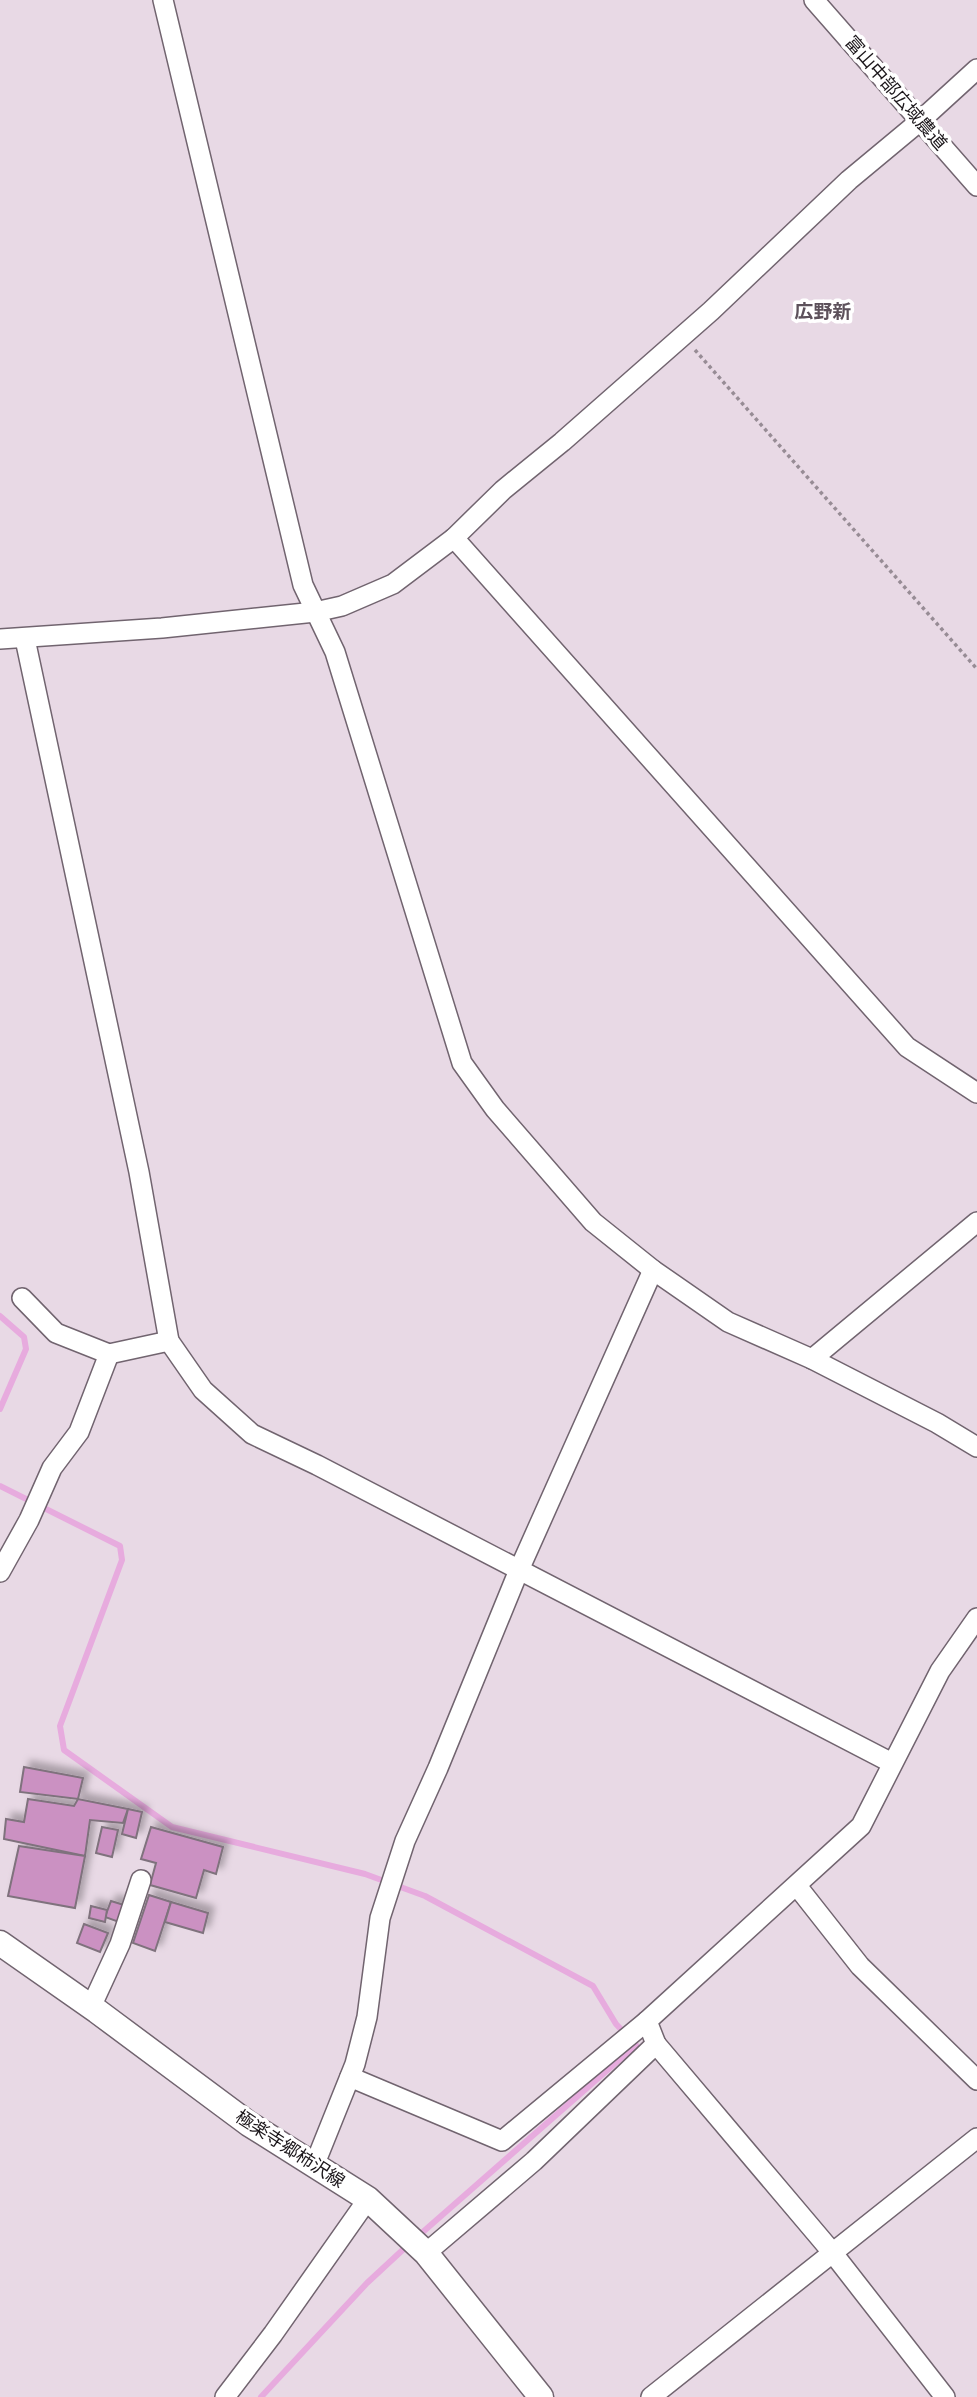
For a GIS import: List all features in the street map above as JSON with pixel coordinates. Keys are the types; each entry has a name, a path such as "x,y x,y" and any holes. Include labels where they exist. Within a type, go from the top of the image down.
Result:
{"main road":[{"name":"極楽寺郷柿沢線","path":"0,1943 249,2124 368,2199 426,2253 541,2397"}],"street":[{"path":"163,0 303,585 335,652 462,1063 495,1109 593,1222 653,1270 727,1322 812,1359 937,1423 977,1447"},
{"name":"富山中部広域農道","path":"814,0 977,186"},
{"path":"0,637 25,639 315,612 342,606 393,584 454,538 503,490 682,336 849,180 977,69"},
{"path":"454,538 907,1046 977,1093"},
{"path":"25,639 139,1172 170,1341 203,1390 252,1434 317,1465 892,1763"},
{"path":"812,1359 977,1222"},
{"path":"314,2166 350,2077 367,2017 380,1918 405,1841 438,1768 519,1570 653,1270"},
{"path":"22,1298 56,1333 109,1354 170,1341"},
{"path":"0,1572 29,1520 52,1468 79,1432 109,1354"},
{"path":"350,2077 502,2141 648,2021 861,1826 940,1671 977,1618"},
{"path":"91,2007 120,1944 141,1880"},
{"path":"797,1886 860,1966 977,2081"},
{"path":"648,2021 656,2044 832,2252 945,2397"},
{"path":"426,2253 534,2161 656,2044"},
{"path":"651,2397 977,2138"},
{"path":"225,2397 368,2199"}],"path":[{"path":"682,336 977,669"}],"building":[{"path":"24,1767 83,1778 78,1799 20,1792"},
{"path":"28,1799 74,1806 78,1799 128,1809 123,1823 90,1820 85,1856 4,1839 6,1819 24,1822"},
{"path":"128,1809 142,1812 136,1838 122,1834"},
{"path":"102,1827 118,1830 112,1857 96,1853"},
{"path":"151,1827 223,1847 216,1874 204,1870 196,1898 150,1885 156,1863 141,1859"},
{"path":"19,1846 85,1856 75,1908 8,1896"},
{"path":"149,1895 171,1902 155,1951 133,1943"},
{"path":"111,1901 124,1905 119,1922 105,1917"},
{"path":"171,1902 208,1913 203,1933 165,1922"},
{"path":"91,1906 107,1910 105,1922 89,1918"},
{"path":"84,1924 108,1933 100,1952 77,1943"}],"waterway":[{"path":"0,1316 24,1337 26,1349 0,1409"},
{"path":"0,1486 120,1546 122,1560 60,1726 64,1750 172,1827 365,1874 425,1896 593,1986 616,2024 636,2045 416,2238"},
{"path":"261,2397 367,2283 408,2245"}],"district":[{"name":"広野新","path":"823,311"}]}
